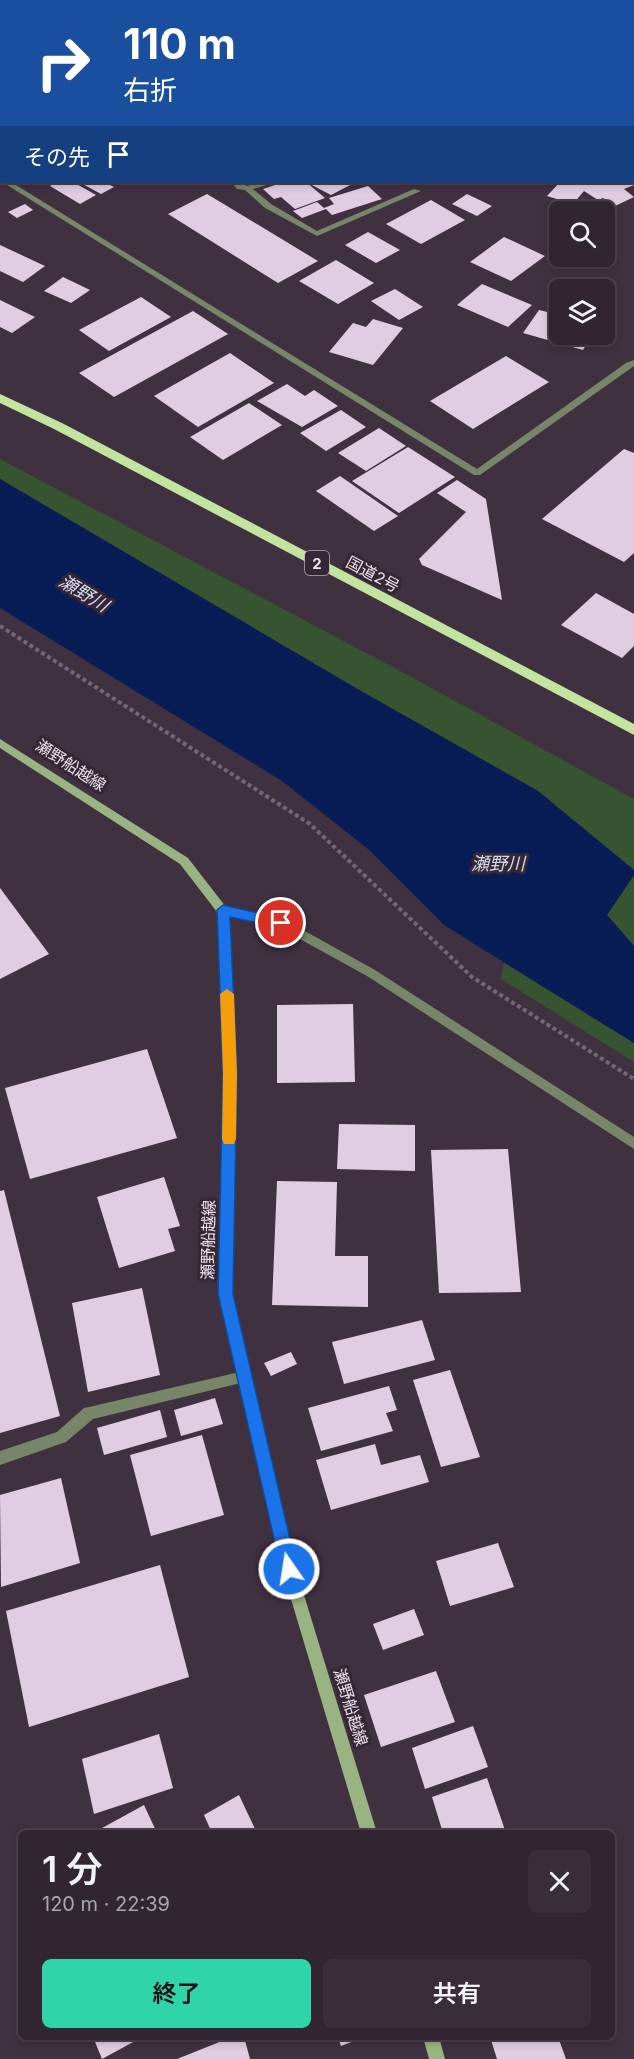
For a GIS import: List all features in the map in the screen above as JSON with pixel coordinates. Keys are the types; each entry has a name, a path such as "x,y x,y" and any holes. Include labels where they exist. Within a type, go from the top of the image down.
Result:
{"highway":[{"name":"国道2号","path":"0,398 69,432 634,730"}],"main road":[{"name":"瀬野船越線","path":"0,743 184,861 223,910 230,1073 226,1294 289,1569 368,1830"},
{"path":"432,2040 437,2059"}],"street":[{"path":"0,192 13,183 477,473 634,363"},
{"path":"236,183 240,187 247,188 264,183"},
{"path":"247,188 268,206 317,234 417,191"},
{"path":"223,910 281,923 371,973 634,1143"},
{"path":"0,1458 61,1437 90,1413 244,1377"}],"path":[{"path":"0,626 310,824 472,977 634,1079"}],"green space":[{"path":"0,459 402,672 634,799 634,870 538,791 361,691 0,479"},
{"path":"634,875 634,946 607,915"},
{"path":"504,963 634,1043 634,1062 501,979"}],"water":[{"name":"瀬野川","path":"0,479 361,691 538,791 634,870 634,875 607,915 634,946 634,1043 444,925 368,849 282,781 0,608"}],"building":[{"path":"56,183 75,183 96,195 80,204 50,186"},
{"path":"81,183 106,183 114,187 101,194"},
{"path":"281,183 307,183 325,198 295,209 281,197 274,199 263,189"},
{"path":"308,183 354,183 331,195"},
{"path":"559,183 634,183 624,189 634,197 615,206 615,201 608,201 603,198 598,200 584,191 576,201 563,201 547,196"},
{"path":"368,186 382,199 332,215 326,209 302,218 293,211 317,202 324,208 334,204 329,198"},
{"path":"207,194 318,261 278,283 168,214"},
{"path":"467,194 492,206 477,216 452,204"},
{"path":"431,200 465,220 421,244 386,224"},
{"path":"25,204 33,210 17,218 8,212"},
{"path":"368,232 400,250 376,263 345,245"},
{"path":"504,237 545,256 511,281 470,262"},
{"path":"0,245 45,266 23,282 0,271"},
{"path":"336,260 374,283 338,304 299,281"},
{"path":"63,277 90,290 71,303 44,291"},
{"path":"482,284 532,305 508,327 457,305"},
{"path":"395,289 423,307 399,320 371,301"},
{"path":"141,297 171,317 109,351 79,330"},
{"path":"0,300 35,317 12,333 0,327"},
{"path":"539,310 549,312 549,340 523,333"},
{"path":"193,311 228,334 114,397 79,373"},
{"path":"373,319 403,328 373,365 329,352 353,323 366,327"},
{"path":"565,345 586,345 583,350"},
{"path":"230,353 274,383 198,427 154,396"},
{"path":"506,356 549,382 473,429 430,401"},
{"path":"287,384 305,396 314,390 338,406 302,427 257,401"},
{"path":"249,403 282,425 223,460 190,437"},
{"path":"341,410 366,427 326,451 300,433"},
{"path":"379,428 406,446 366,471 338,453"},
{"path":"408,447 455,477 399,513 352,481"},
{"path":"624,449 634,453 634,553 624,562 542,519"},
{"path":"340,476 398,516 374,531 316,491"},
{"path":"457,480 486,499 502,600 422,565 419,559 466,512 437,493"},
{"path":"596,593 634,614 634,646 622,658 561,625"},
{"path":"0,888 49,954 0,979"},
{"path":"353,1004 355,1082 277,1083 277,1005"},
{"path":"147,1049 177,1138 30,1179 5,1088"},
{"path":"339,1124 415,1125 415,1171 337,1169"},
{"path":"508,1149 521,1292 439,1293 431,1150"},
{"path":"164,1177 180,1226 168,1229 175,1251 119,1268 97,1197"},
{"path":"277,1181 337,1182 335,1256 368,1256 368,1307 272,1305"},
{"path":"4,1190 60,1416 0,1433 0,1191"},
{"path":"142,1288 160,1375 88,1392 72,1303"},
{"path":"422,1320 435,1360 344,1384 332,1342"},
{"path":"291,1352 297,1364 271,1376 264,1363"},
{"path":"450,1370 480,1457 441,1467 413,1380"},
{"path":"389,1386 397,1410 386,1413 393,1431 321,1451 308,1408"},
{"path":"215,1398 223,1424 181,1436 174,1410"},
{"path":"160,1410 167,1437 104,1455 97,1428"},
{"path":"202,1435 224,1515 151,1536 130,1455"},
{"path":"375,1444 381,1465 420,1455 429,1482 331,1510 316,1460"},
{"path":"61,1478 80,1563 1,1587 0,1495"},
{"path":"498,1543 514,1587 450,1606 436,1561"},
{"path":"160,1565 189,1677 29,1727 6,1611"},
{"path":"414,1609 424,1635 383,1650 373,1624"},
{"path":"436,1671 455,1722 381,1747 364,1695"},
{"path":"473,1726 488,1767 425,1789 412,1748"},
{"path":"159,1734 173,1788 94,1814 82,1759"},
{"path":"487,1778 505,1830 442,1830 432,1797"},
{"path":"239,1795 256,1830 211,1830 204,1815"},
{"path":"144,1805 156,1830 98,1830"},
{"path":"94,2040 135,2040 135,2041 102,2059"},
{"path":"224,2040 245,2040 250,2059 177,2059"},
{"path":"339,2040 356,2040 341,2046"},
{"path":"491,2040 559,2040 566,2059 497,2059"}],"slow traffic":[{"path":"227,994 230,1073 229,1139"}],"route":[{"path":"281,923 223,910 230,1073 226,1294 289,1569"}]}
